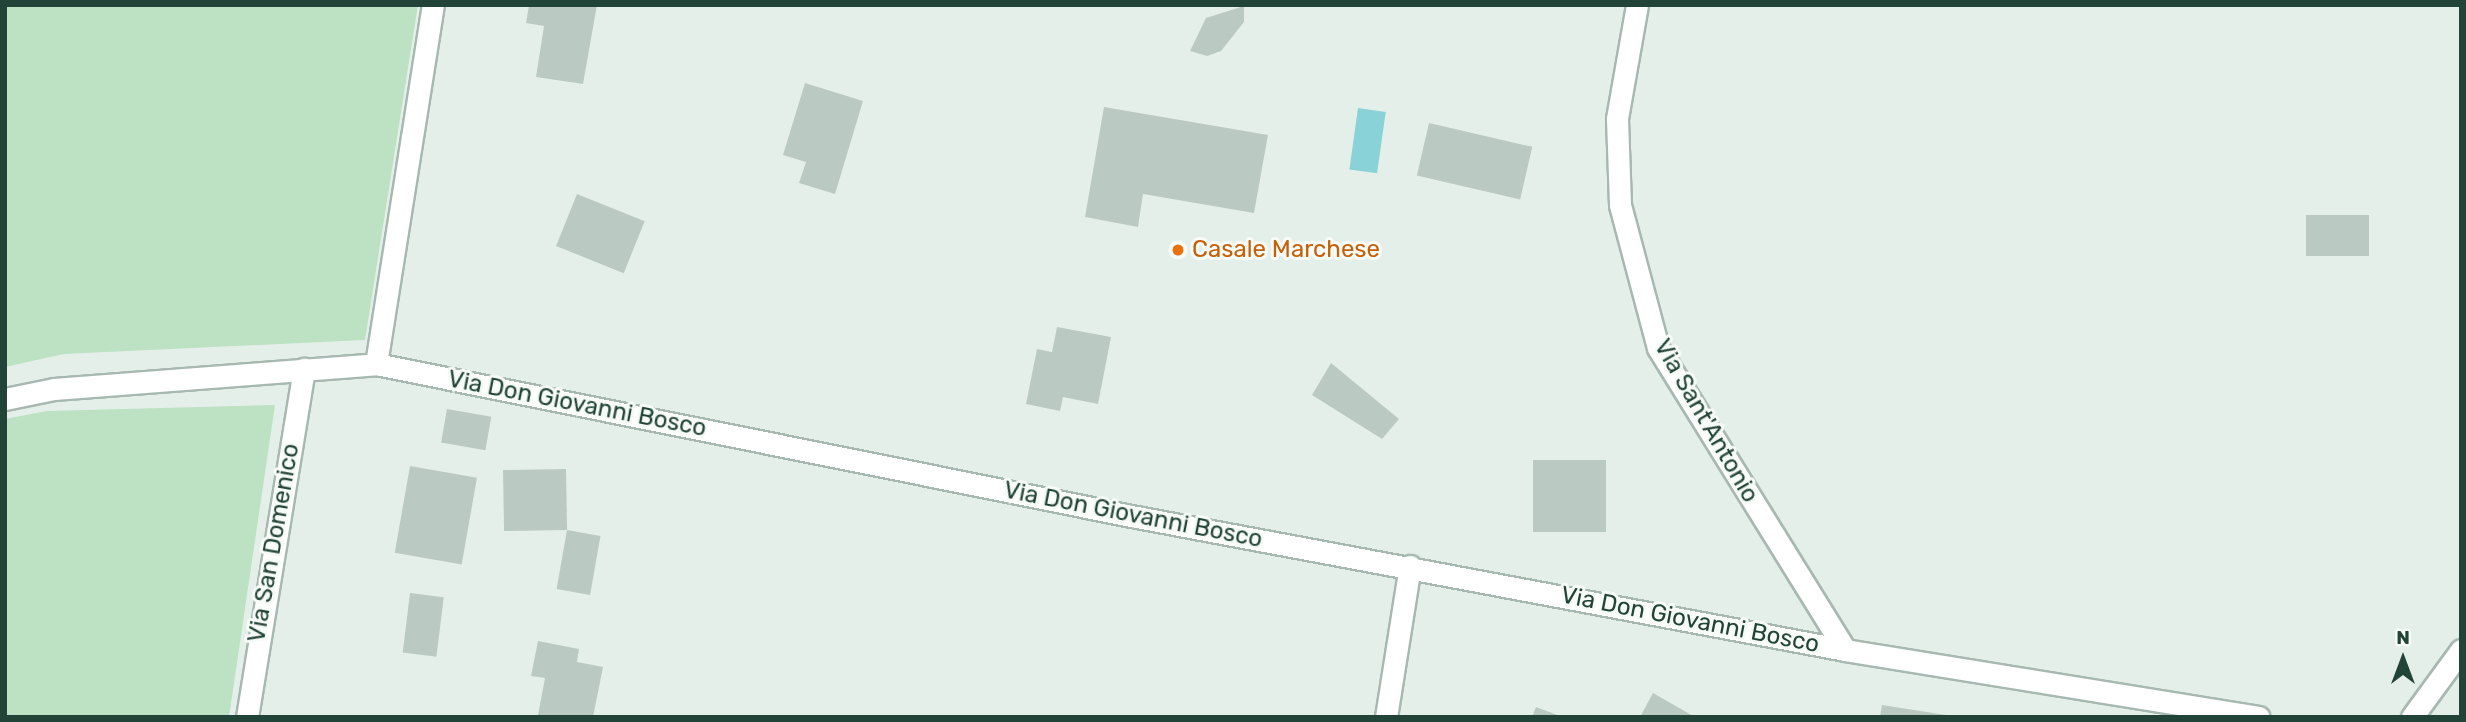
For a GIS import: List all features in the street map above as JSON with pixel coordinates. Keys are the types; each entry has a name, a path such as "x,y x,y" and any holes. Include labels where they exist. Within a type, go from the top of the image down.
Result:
{"street":[{"path":"376,363 433,5"},
{"name":"Via Sant'Antonio","path":"1637,5 1617,118 1620,205 1658,348 1845,650"},
{"name":"Via Don Giovanni Bosco","path":"5,399 54,389 376,363 1845,650 2259,717"},
{"name":"Via San Domenico","path":"247,717 304,369"},
{"path":"1386,717 1410,566"},
{"path":"2412,717 2461,650"}],"green space":[{"path":"5,5 418,5 365,340 64,354 5,367"},
{"path":"275,405 229,717 5,717 5,419 47,411"}],"water":[{"path":"1358,108 1386,112 1377,173 1349,169"}],"building":[{"path":"529,5 597,5 583,84 536,77 544,26 526,23"},
{"path":"1244,6 1244,22 1221,51 1207,56 1190,51 1206,18"},
{"path":"805,83 863,101 835,194 799,183 806,162 783,155"},
{"path":"1104,107 1268,135 1254,213 1143,194 1138,227 1085,217"},
{"path":"1429,123 1532,147 1520,199 1417,176"},
{"path":"577,194 645,221 624,273 556,246"},
{"path":"2306,215 2369,215 2369,256 2306,256"},
{"path":"1057,327 1111,337 1098,404 1063,397 1060,411 1026,404 1037,349 1052,352"},
{"path":"1331,363 1399,419 1382,439 1312,395"},
{"path":"447,409 491,417 485,450 441,442"},
{"path":"1533,460 1606,460 1606,532 1533,532"},
{"path":"410,466 477,478 462,564 395,553"},
{"path":"566,469 567,530 504,531 503,470"},
{"path":"567,530 600,536 590,595 557,589"},
{"path":"410,593 444,597 436,657 403,653"},
{"path":"538,641 579,649 577,662 603,667 593,717 538,715 545,678 531,676"},
{"path":"1653,693 1695,717 1640,717"},
{"path":"1882,705 1946,715 1946,717 1880,717"},
{"path":"1536,707 1560,716 1560,717 1532,717"}],"place":[{"name":"Casale Marchese","path":"1178,250"}]}
